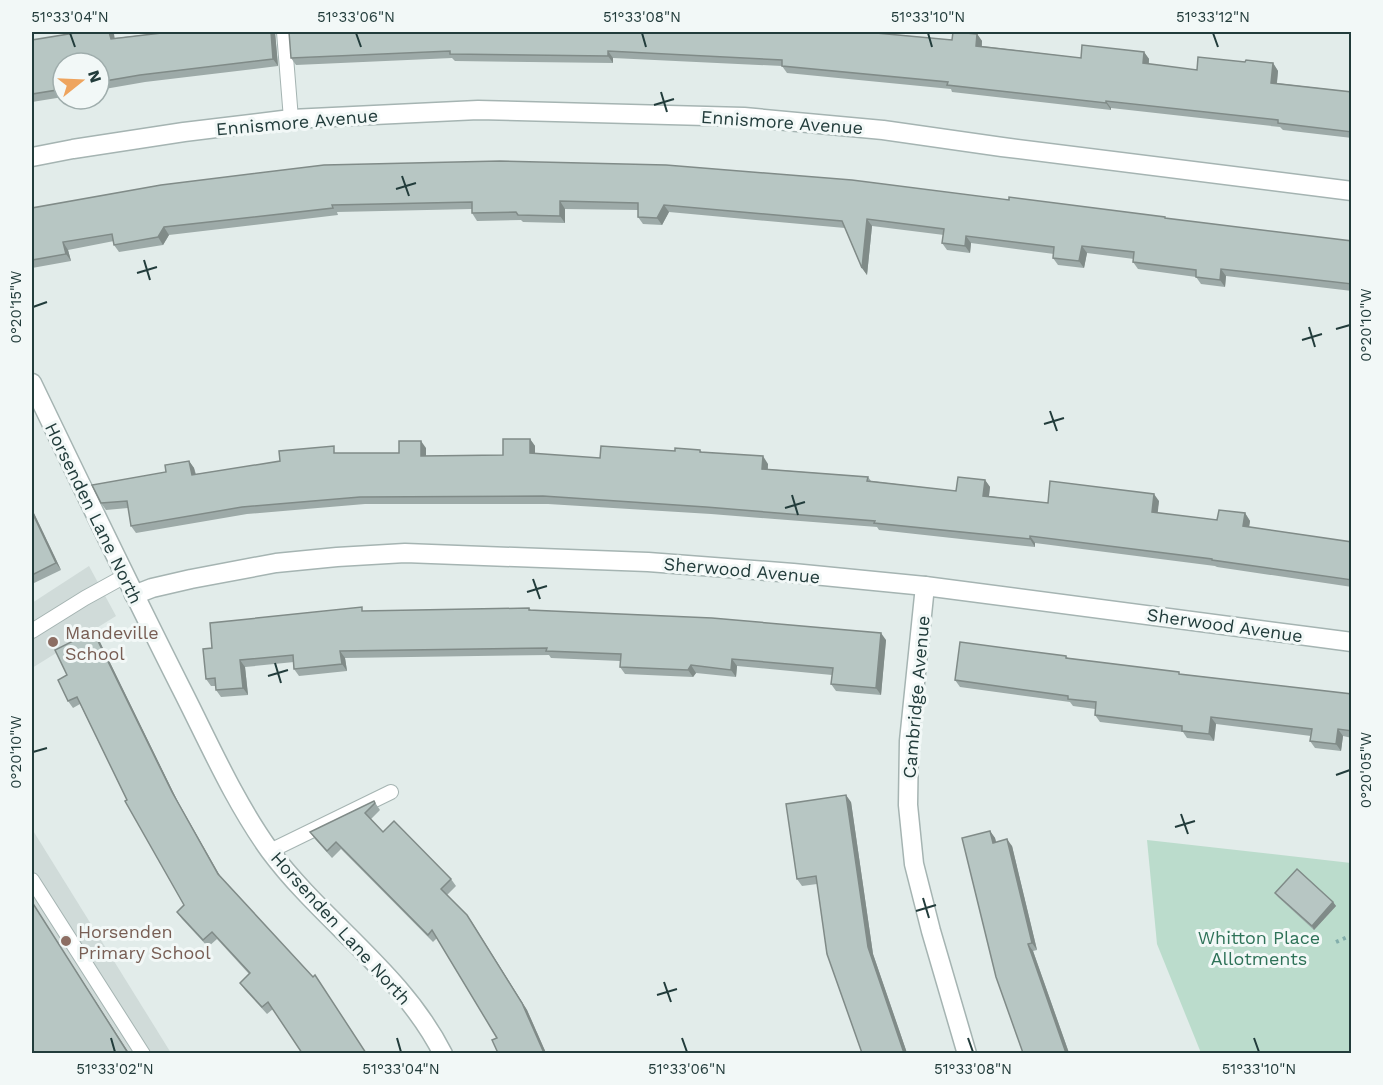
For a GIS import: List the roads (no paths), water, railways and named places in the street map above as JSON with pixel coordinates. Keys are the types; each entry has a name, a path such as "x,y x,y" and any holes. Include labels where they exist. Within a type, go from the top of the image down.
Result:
{"street":[{"name":"Ennismore Avenue","path":"32,157 184,132 291,119 478,110 744,117 883,130 1352,191"},
{"name":"Horsenden Lane North","path":"32,383 134,595 237,799 270,850 294,879 403,994 433,1035 443,1053"},
{"name":"Sherwood Avenue","path":"134,595 191,579 276,563 405,553 648,562 925,586 1352,642"},
{"name":"Cambridge Avenue","path":"925,586 909,741 908,805 914,864 967,1053"}],"lane":[{"path":"285,32 291,119"},
{"path":"32,631 84,598 125,576"},
{"path":"270,850 391,792"},
{"path":"32,880 143,1053"}],"place":[{"name":"Mandeville School","path":"53,642"},
{"name":"Horsenden Primary School","path":"66,941"}],"park label":[{"name":"Whitton Place Allotments","path":"1259,947"}]}
